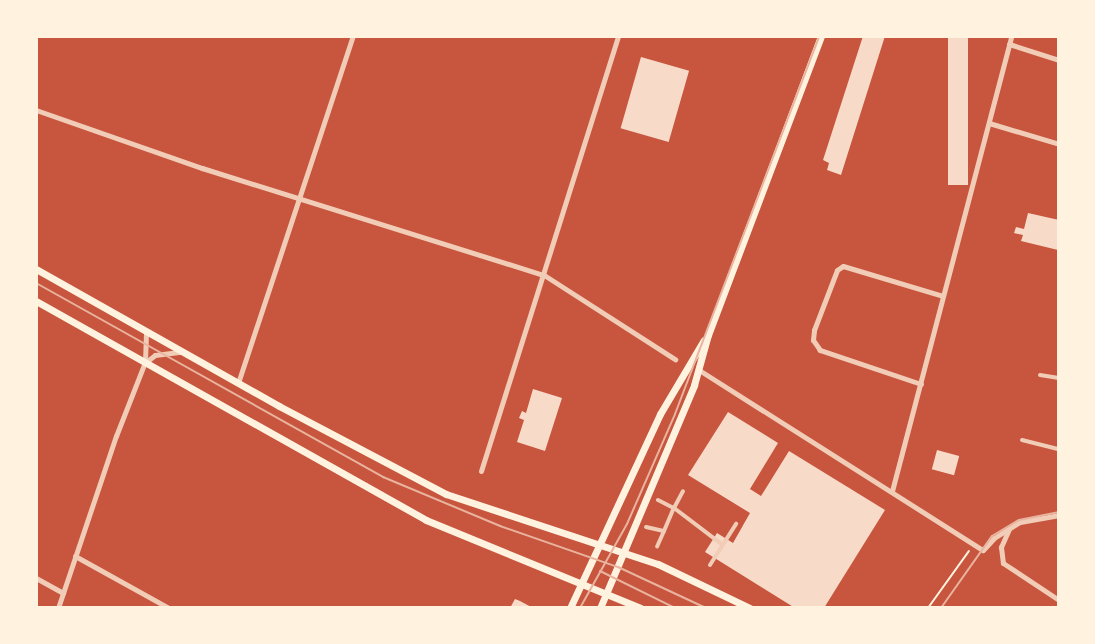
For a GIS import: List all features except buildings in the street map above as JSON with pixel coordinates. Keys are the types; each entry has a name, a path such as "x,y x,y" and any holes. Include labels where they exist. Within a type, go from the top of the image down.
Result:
{"main road":[{"path":"600,608 699,370 708,335 821,36"},
{"path":"36,269 238,383 446,494 651,562 700,581 750,608"},
{"path":"36,301 426,520 641,608"},
{"path":"570,608 660,414 708,335"}],"street":[{"path":"238,383 353,36"},
{"path":"481,471 618,36"},
{"path":"892,491 1011,36"},
{"path":"1009,44 1059,60"},
{"path":"36,110 299,199 544,275 675,359"},
{"path":"989,123 1059,144"},
{"path":"921,384 820,350 813,340 814,330 837,270 843,266 943,296"},
{"path":"58,608 145,362 146,331"},
{"path":"145,362 155,355 182,352"},
{"path":"699,370 983,550 1009,528 1059,515"},
{"path":"1040,375 1059,378"},
{"path":"1022,440 1059,449"},
{"path":"657,547 683,491"},
{"path":"658,500 674,508 723,545"},
{"path":"710,565 736,524"},
{"path":"646,527 664,531"},
{"path":"1009,528 1001,547 1003,563 1059,600"},
{"path":"75,556 169,608"},
{"path":"36,578 63,593"}],"path":[{"path":"928,608 973,544"}],"tram line":[{"path":"580,608 627,524 675,414 819,36"},
{"path":"36,283 383,477 500,526 618,567 706,608"},
{"path":"941,608 992,536 1019,520 1059,512"},
{"path":"600,571 675,608"}]}
